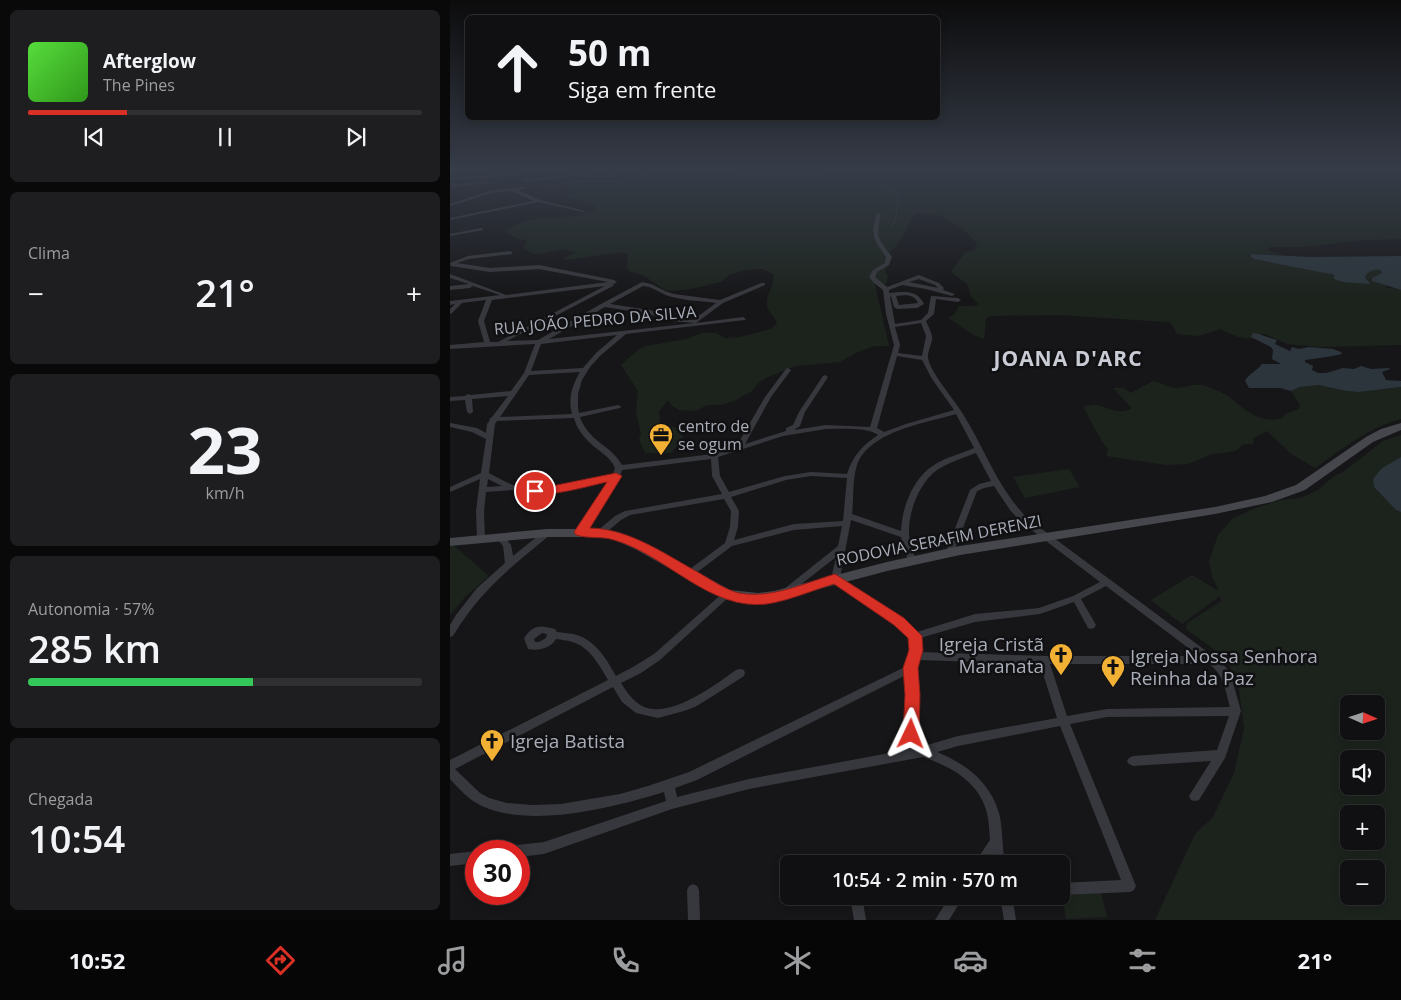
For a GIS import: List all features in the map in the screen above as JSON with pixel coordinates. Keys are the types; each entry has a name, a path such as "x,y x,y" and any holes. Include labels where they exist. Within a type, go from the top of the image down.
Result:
{"main road":[{"name":"RODOVIA SERAFIM DERENZI","path":"450,542 546,533 581,532 618,536 642,546 726,594 752,599 768,599 835,579 912,561 1046,536 1232,506 1283,495 1310,483 1348,452 1370,438 1401,426"}],"street":[{"path":"450,219 485,212"},
{"path":"879,214 875,232 877,241 889,257 887,264 874,272 872,277 887,291 897,307 917,306 920,304 917,295 887,291"},
{"path":"450,235 481,229"},
{"path":"451,264 468,258 510,253"},
{"path":"451,264 498,270 539,267 613,283"},
{"path":"450,276 508,296"},
{"path":"887,291 919,277 939,284 941,288 939,291"},
{"path":"920,286 928,280"},
{"path":"450,303 613,283"},
{"path":"500,343 613,283"},
{"path":"893,326 923,321 931,314 933,297 956,297 920,286 902,283"},
{"path":"481,538 480,511 482,490 493,419 527,373 539,342 639,285 649,284 661,292 670,295 721,302"},
{"path":"603,305 650,312 669,319 693,323 721,302 763,284"},
{"path":"450,288 473,285"},
{"path":"873,429 897,345 889,314 887,291"},
{"path":"488,344 481,321 490,298"},
{"path":"450,312 460,302"},
{"name":"RUA JOÃO PEDRO DA SILVA","path":"450,348 500,343 539,342 693,323 743,319"},
{"path":"923,321 929,336 925,358 930,369 958,411 995,483 1011,508 1213,660 1224,672 1236,711 1221,755 1195,796"},
{"path":"581,532 618,472 616,461 589,438 575,416 575,394 583,370 601,349 625,332"},
{"path":"895,354 925,358"},
{"path":"527,373 583,370"},
{"path":"739,447 768,397 788,370"},
{"path":"782,434 796,426 802,412 825,377"},
{"path":"450,399 512,393"},
{"path":"468,396 470,412"},
{"path":"493,419 575,416 618,407"},
{"path":"911,754 913,695 911,668 915,656 915,636 899,621 835,579 847,519 849,476 861,453 883,435 958,411"},
{"path":"450,425 474,430 490,438"},
{"path":"482,490 512,488 528,491 552,490 618,472 714,456 782,434 826,426 873,429 883,435"},
{"path":"912,561 905,535 913,495 921,480 936,467 979,449"},
{"path":"714,456 716,476 735,511 736,518 729,544"},
{"path":"485,474 512,488"},
{"path":"450,490 485,474"},
{"path":"600,533 618,518 628,513 726,496 785,478 811,474 849,476"},
{"path":"949,554 974,490 995,483"},
{"path":"689,574 729,544 786,529 847,519 905,535"},
{"path":"450,633 467,605 481,589 546,533"},
{"path":"498,536 508,545 509,564"},
{"path":"783,595 842,547"},
{"path":"915,636 975,618 1034,613 1076,598 1107,582"},
{"path":"726,594 657,657 616,682 451,771 466,789 487,803 504,809 554,809 613,800 669,785 693,776 911,668"},
{"path":"1076,598 1091,625"},
{"path":"553,635 569,635 594,650 616,682 623,696 632,707 645,713 658,714 685,707 740,673"},
{"path":"915,656 1044,660 1213,660"},
{"path":"1044,660 1064,722 1130,886 1070,889"},
{"path":"530,850 544,848 672,804 749,784 924,752 958,741 1107,713 1236,711"},
{"path":"924,752 955,765 975,780 987,796 993,814 997,855"},
{"path":"1133,761 1221,755"},
{"path":"669,785 672,804"},
{"path":"986,855 995,843"},
{"path":"450,860 465,858"},
{"path":"693,890 694,920"},
{"path":"858,905 860,920"},
{"path":"941,920 952,905"},
{"path":"1008,905 1010,920"}],"shaded area":[{"path":"589,212 1401,212 1401,239 1353,241 1305,247 1270,247 1268,250 1283,255 1251,254 1251,257 1330,274 1343,282 1369,281 1365,277 1368,273 1373,270 1380,270 1386,287 1401,290 1401,345 1319,347 1287,344 1265,334 1251,337 1254,339 1238,337 1220,329 1199,336 1177,334 1171,323 1166,322 1059,315 992,316 986,318 984,339 973,335 948,318 955,314 959,306 975,306 979,304 971,297 967,284 951,272 964,253 975,249 977,244 964,229 939,215 915,213 900,241 888,253 889,265 885,271 888,277 886,284 875,284 889,346 875,346 858,352 840,362 795,366 766,378 757,384 752,391 734,401 720,405 707,405 696,411 679,410 672,406 668,400 659,411 660,423 677,428 683,437 681,444 672,453 645,453 639,440 641,433 636,413 638,391 621,365 639,349 646,346 687,339 702,333 716,333 725,338 740,337 771,329 777,323 767,305 774,278 773,274 762,269 744,270 729,275 721,282 691,289 665,290 644,276 629,271 627,268 628,254 623,252 565,260 564,258 576,252 561,250 541,254 532,253 523,248 527,241 505,232 527,221 572,217"},
{"path":"1251,254 1311,257 1401,256 1401,290 1372,281 1372,278 1382,273 1380,270 1371,271 1366,275 1365,277 1370,284 1343,282 1334,279 1334,275 1254,259 1251,257"},
{"path":"1255,333 1277,340 1275,344 1290,351 1292,347 1299,349 1309,347 1333,349 1341,352 1342,354 1305,360 1305,362 1313,366 1312,370 1318,373 1326,373 1343,368 1354,369 1361,366 1371,369 1389,368 1382,372 1386,380 1401,381 1401,387 1359,392 1319,385 1300,387 1291,391 1280,388 1249,388 1245,381 1262,364 1281,364 1272,359 1273,350 1271,347 1251,337"},
{"path":"1153,381 1175,388 1195,385 1206,386 1226,395 1246,411 1260,418 1275,420 1283,418 1285,414 1299,409 1300,405 1291,391 1300,387 1319,385 1359,392 1401,387 1401,419 1366,433 1315,468 1290,453 1267,431 1252,439 1254,441 1253,444 1243,444 1237,450 1212,454 1188,464 1166,465 1106,456 1108,450 1084,406 1096,405 1118,411 1126,411 1131,409 1131,407 1113,388 1123,388 1131,393"},
{"path":"1401,435 1401,457 1382,468 1374,487 1396,510 1401,512 1401,920 1155,920 1195,834 1213,817 1234,773 1244,728 1239,689 1231,668 1223,656 1186,629 1187,623 1221,601 1220,596 1182,624 1151,600 1192,575 1219,591 1212,576 1209,561 1218,535 1232,519 1253,509 1281,500 1301,498 1318,490 1333,477 1343,472 1383,441"},
{"path":"1401,457 1401,512 1396,510 1374,487 1373,479 1382,468"},
{"path":"1069,469 1080,487 1025,498 1013,477"},
{"path":"450,545 453,545 489,576 465,597 450,615"},
{"path":"1101,893 1107,917 1066,919 1064,905 1070,905 1070,895"}],"waterway":[{"path":"892,226 897,212"}],"place":[{"name":"centro de se ogum","path":"661,456"},
{"name":"Igreja Cristã Maranata","path":"1061,676"},
{"name":"Igreja Nossa Senhora Reinha da Paz","path":"1113,688"},
{"name":"Igreja Batista","path":"492,762"}],"district":[{"name":"JOANA D'ARC","path":"1068,359"}],"route":[{"path":"535,491 552,490 616,476 581,532 618,536 642,546 726,594 740,598 768,599 835,579 899,621 915,636 916,650 911,668 913,695 911,734"}]}
